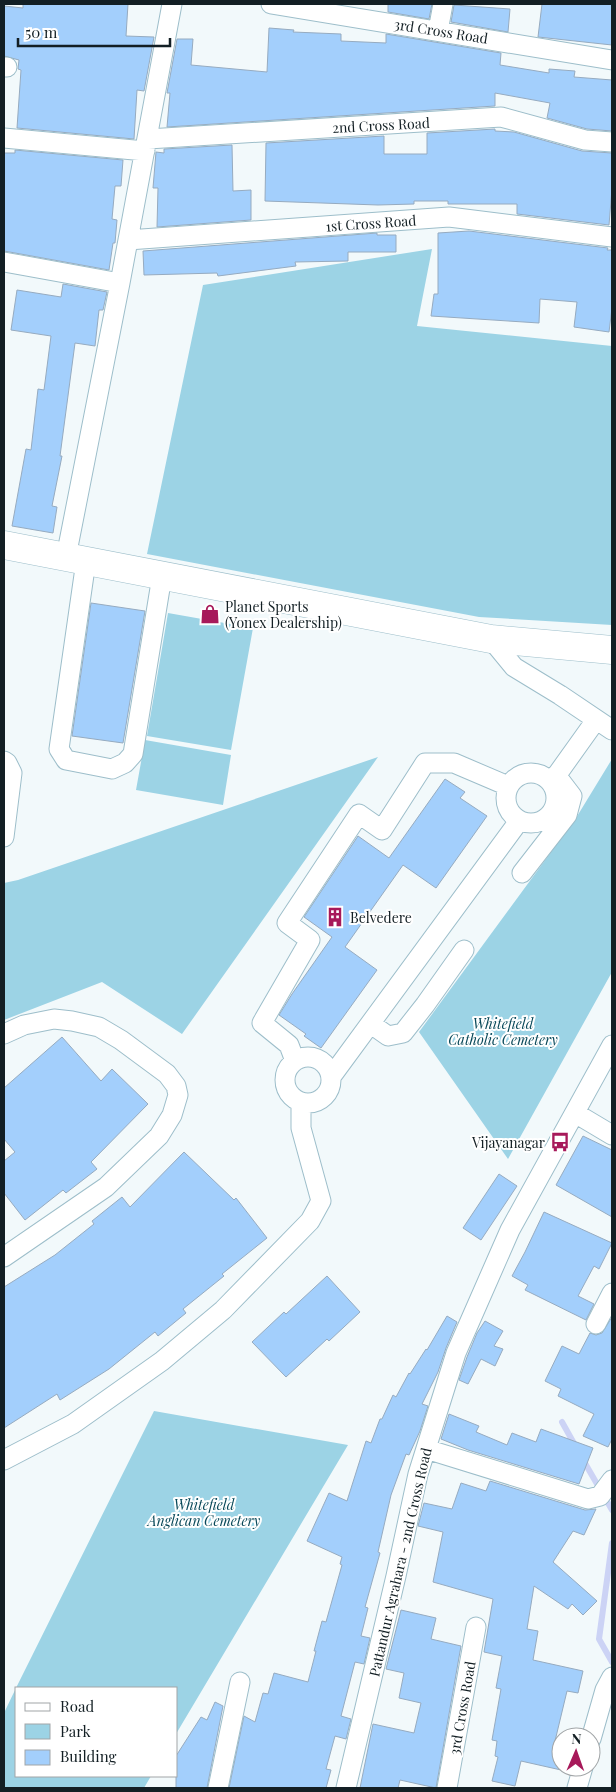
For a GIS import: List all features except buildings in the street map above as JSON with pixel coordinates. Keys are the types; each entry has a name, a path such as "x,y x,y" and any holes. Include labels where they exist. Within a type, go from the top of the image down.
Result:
{"street":[{"path":"162,576 133,754 125,763 112,769 66,760 59,750 76,559 120,283 172,4"},
{"name":"3rd Cross Road","path":"271,4 612,60"},
{"path":"438,31 443,4"},
{"name":"2nd Cross Road","path":"4,138 146,145 502,117 585,140 612,142"},
{"name":"1st Cross Road","path":"128,240 448,217 612,237"},
{"path":"4,262 120,283"},
{"path":"4,545 491,640 612,650"},
{"path":"491,640 514,667 612,730"},
{"path":"522,872 567,815 572,796 553,779 536,774 520,775 508,786 506,803 508,810 519,821 537,823 551,814 556,798 553,779 596,720"},
{"path":"4,761 12,772 4,837"},
{"path":"295,1061 289,1045 262,1023 310,940 287,923 359,814 382,830 425,763 454,763 508,786"},
{"path":"331,1077 324,1063 310,1057 295,1061 286,1072 286,1087 294,1099 301,1102 316,1102 323,1098 328,1092 331,1077 519,821"},
{"path":"371,1024 388,1036 403,1033 464,950"},
{"path":"4,1034 24,1024 54,1019 99,1027 108,1031 167,1074 176,1086 178,1095 172,1115 159,1136 106,1187 4,1257"},
{"name":"Pattandur Agrahara - 2nd Cross Road","path":"346,1788 418,1474 456,1353 510,1230 612,1045"},
{"path":"4,1460 73,1424 162,1361 223,1310 310,1222 321,1201 301,1128 301,1102"},
{"path":"576,1113 612,1135"},
{"path":"596,1324 612,1293"},
{"path":"426,1449 588,1499 600,1496 611,1481"},
{"name":"3rd Cross Road","path":"447,1788 476,1627"},
{"path":"218,1788 240,1682"},
{"path":"595,1727 608,1683"}],"green space":[{"path":"432,249 417,326 612,346 612,625 479,617 147,554 203,285"},
{"path":"168,613 253,628 231,750 147,736"},
{"path":"145,740 231,755 223,805 136,790"},
{"path":"378,757 182,1034 102,982 4,1020 4,883 18,880"},
{"name":"Whitefield Catholic Cemetery","path":"612,759 612,972 508,1159 419,1032 576,818"},
{"name":"Whitefield Anglican Cemetery","path":"154,1411 348,1445 178,1731 178,1687 16,1687"},
{"path":"15,1690 15,1777 150,1777 144,1788 4,1788 4,1713"}],"waterway":[{"path":"562,1422 576,1447"},
{"path":"582,1458 612,1510"},
{"path":"612,1543 599,1639 612,1662"}],"place":[{"name":"Planet Sports (Yonex Dealership)","path":"210,614"},
{"name":"Belvedere","path":"335,917"},
{"name":"Vijayanagar","path":"560,1142"}]}
